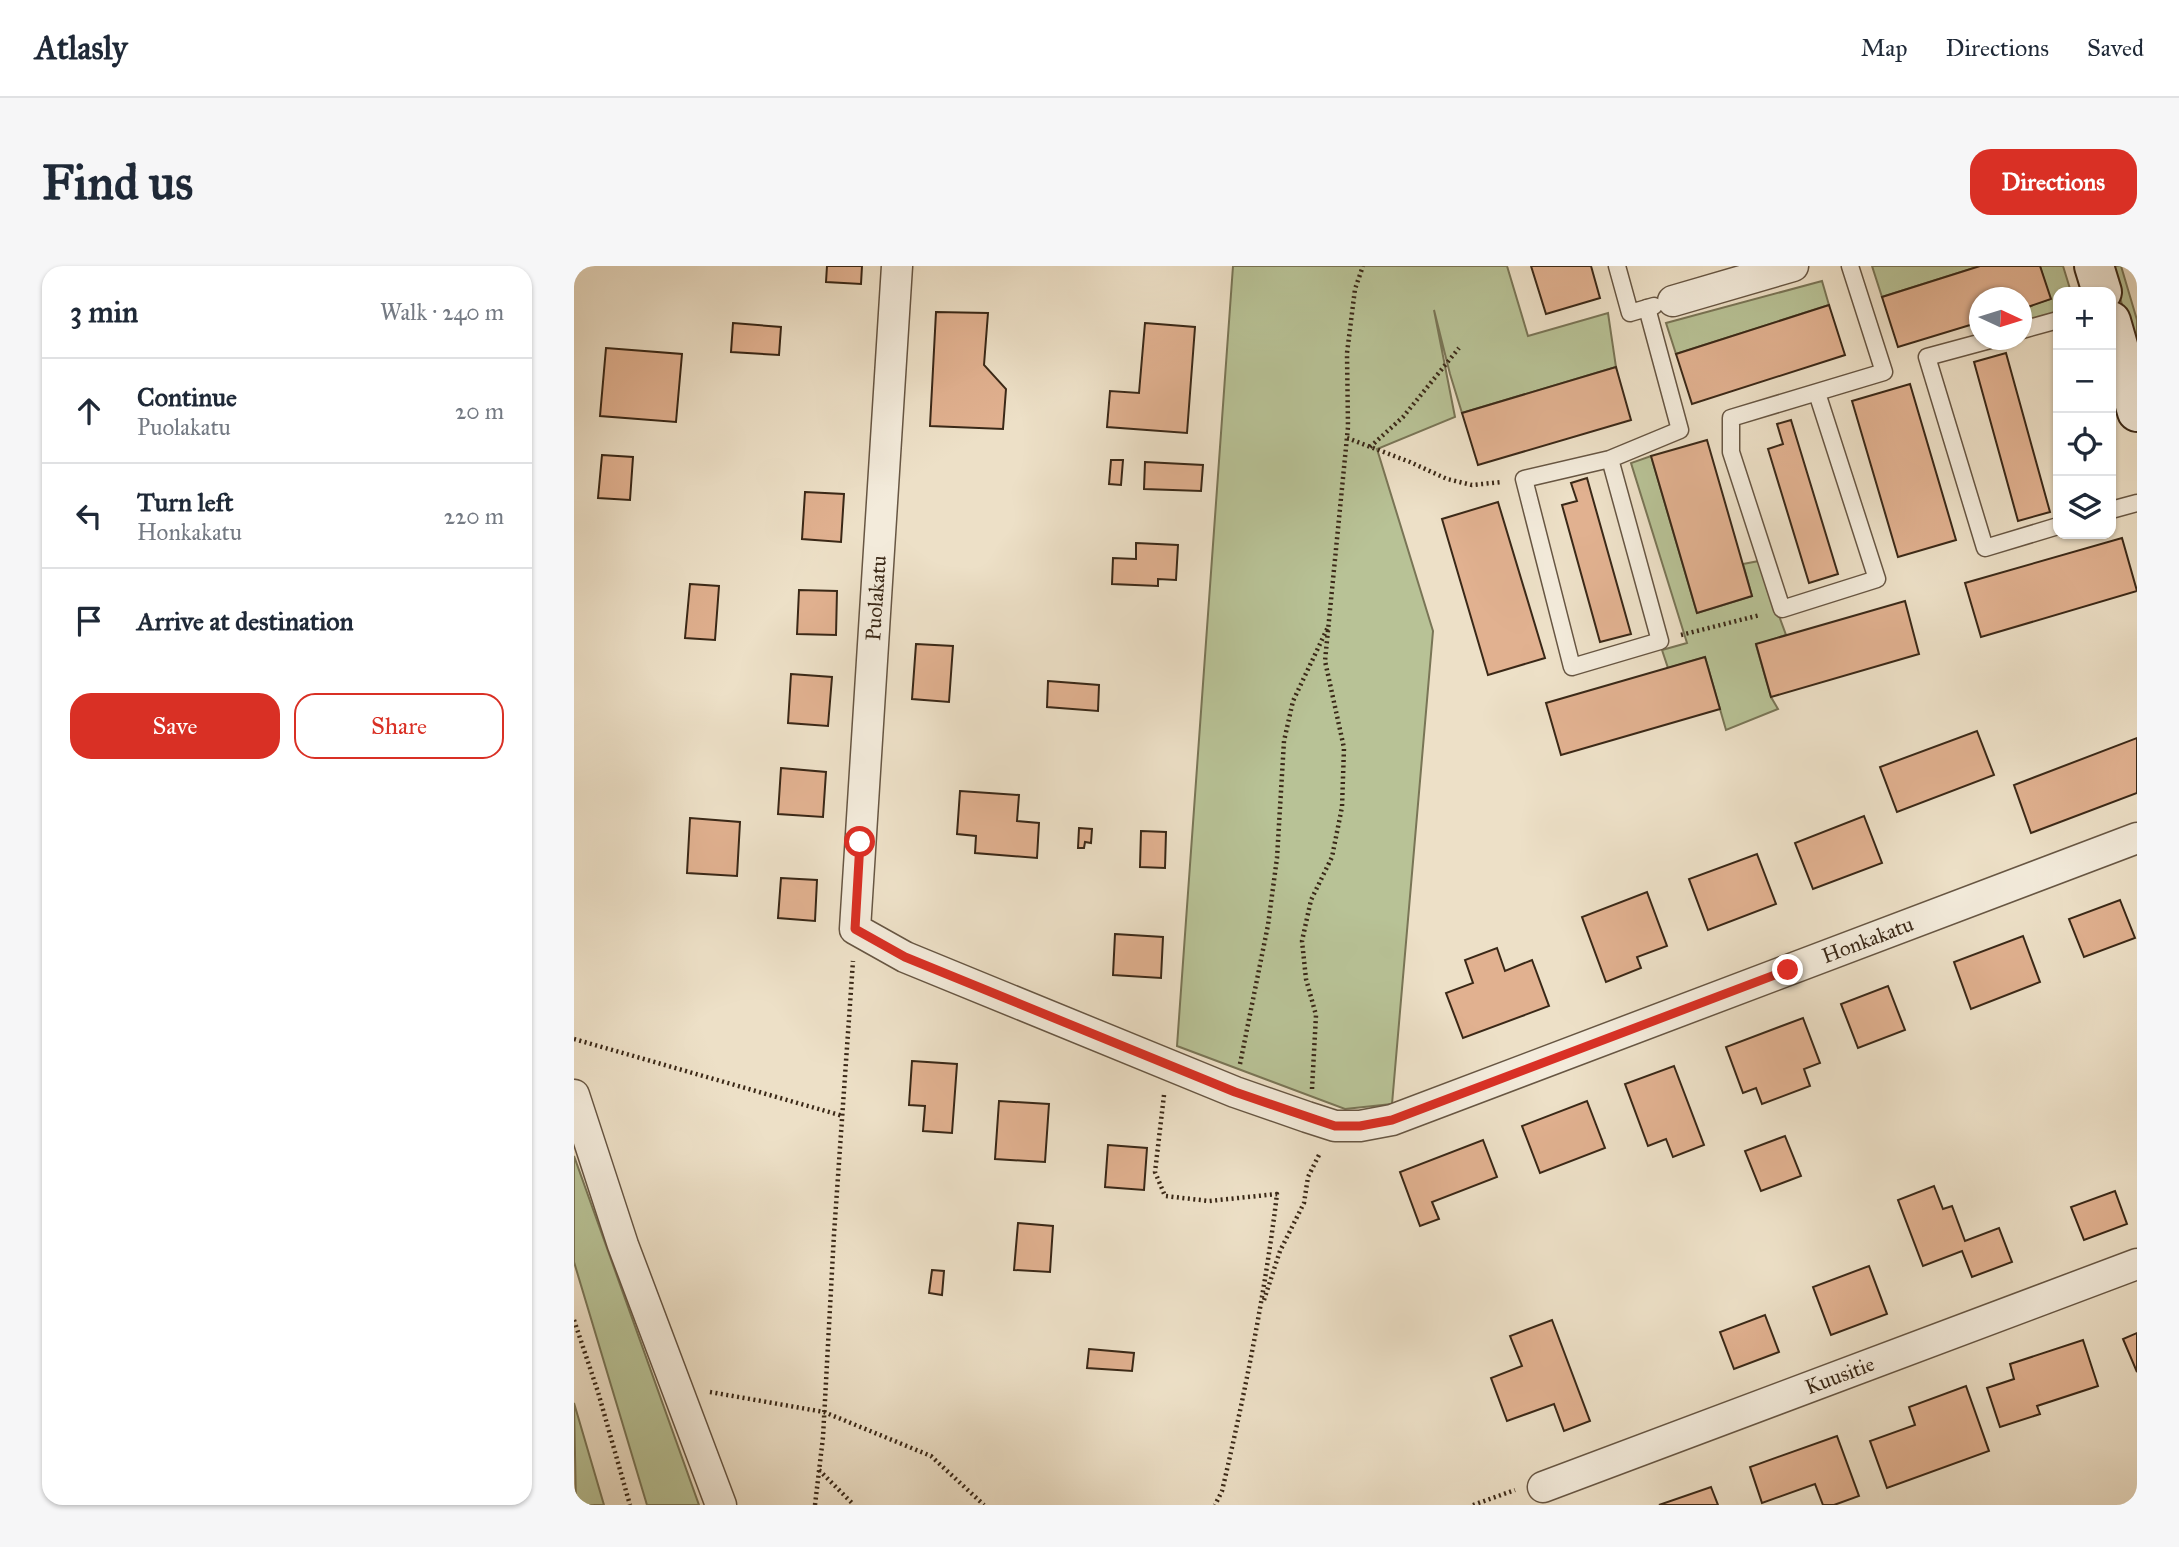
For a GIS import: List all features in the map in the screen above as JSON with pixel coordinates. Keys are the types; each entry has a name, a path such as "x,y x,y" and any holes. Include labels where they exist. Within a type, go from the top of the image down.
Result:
{"street":[{"name":"Puolakatu","path":"855,929 897,266"},
{"path":"2095,266 2101,287"},
{"path":"1660,305 1787,267"},
{"path":"2116,338 2137,412"},
{"name":"Honkakatu","path":"855,929 905,957 1235,1092 1335,1126 1360,1126 1392,1120 2137,838"},
{"path":"574,1096 623,1245 721,1505"},
{"name":"Kuusitie","path":"1543,1487 2137,1264"}],"lane":[{"path":"1610,459 1660,641 1572,667 1524,479 1610,459 1680,430 1660,305 1630,313 1617,266"},
{"path":"1817,393 1877,579 1782,609 1731,452 1731,418 1884,372 1850,266"},
{"path":"2032,327 2053,321"},
{"path":"1969,346 1927,357 1984,548 2053,527"},
{"path":"2116,509 2137,503"}],"path":[{"path":"1259,1314 1280,1251 1304,1203 1308,1177 1321,1156 1311,1103 1315,1015 1302,941 1311,900 1332,857 1342,807 1344,748 1325,661 1347,438 1347,353 1355,289 1363,266"},
{"path":"1370,447 1403,417 1460,348"},
{"path":"1347,438 1410,461 1447,479 1472,485 1524,479"},
{"path":"1660,641 1782,609"},
{"path":"1235,1092 1268,925 1277,858 1284,741 1293,701 1329,625"},
{"path":"815,1505 824,1412 855,929"},
{"path":"574,1039 843,1116"},
{"path":"1168,1063 1155,1172 1165,1196 1209,1201 1277,1194 1270,1251 1245,1390 1222,1491 1215,1505"},
{"path":"574,1321 598,1392 630,1505"},
{"path":"677,1386 824,1412 931,1456 985,1505"},
{"path":"819,1470 854,1505"},
{"path":"1473,1505 1520,1488 1543,1487"}],"green space":[{"path":"1233,266 1507,266 1528,336 1608,313 1616,367 1462,413 1434,310 1455,417 1377,449 1433,631 1392,1104 1345,1109 1177,1046"},
{"path":"1872,266 1980,266 1882,297"},
{"path":"2040,266 2063,266 2069,287 2053,287 2053,316 2032,323 2032,305 2050,299"},
{"path":"2111,266 2121,266 2137,320 2137,357"},
{"path":"1822,281 1829,305 1676,354 1666,323"},
{"path":"1651,456 1697,613 1752,596 1743,564 1759,561 1786,635 1756,645 1771,697 1778,709 1726,730 1705,657 1668,668 1662,650 1687,643 1631,463"},
{"path":"574,1156 699,1505 647,1505 574,1262"},
{"path":"574,1403 604,1505 576,1505"}],"building":[{"path":"827,266 862,266 861,284 826,282"},
{"path":"1531,266 1591,266 1600,298 1546,314"},
{"path":"1980,266 2040,266 2051,299 2032,306 2032,287 1969,287 1969,325 1898,347 1882,297"},
{"path":"1829,305 1845,355 1692,404 1676,354"},
{"path":"936,312 988,313 984,365 1006,389 1003,429 930,426"},
{"path":"733,323 781,327 779,355 731,352"},
{"path":"1145,323 1195,327 1187,433 1107,427 1110,391 1139,393"},
{"path":"606,348 682,354 676,422 600,416"},
{"path":"2006,353 2050,512 2018,521 1974,362"},
{"path":"1616,367 1631,420 1478,465 1462,413"},
{"path":"1910,384 1956,540 1898,557 1852,401"},
{"path":"1791,420 1838,574 1809,583 1768,449 1783,444 1777,424"},
{"path":"1707,440 1752,596 1697,613 1651,456"},
{"path":"602,455 633,457 630,500 598,498"},
{"path":"1111,460 1123,460 1121,485 1109,484"},
{"path":"1145,462 1203,465 1201,491 1144,489"},
{"path":"1587,478 1631,634 1600,642 1562,505 1577,501 1571,483"},
{"path":"805,492 844,494 841,542 802,539"},
{"path":"1498,502 1545,658 1488,675 1442,519"},
{"path":"2122,538 2137,591 1981,637 1965,583"},
{"path":"1136,543 1178,545 1176,580 1158,579 1158,586 1112,584 1113,558 1136,559"},
{"path":"690,584 719,586 715,640 685,638"},
{"path":"799,590 837,591 836,635 797,634"},
{"path":"1905,601 1919,654 1771,697 1756,644"},
{"path":"916,644 953,646 949,702 912,699"},
{"path":"1705,657 1720,709 1561,755 1546,703"},
{"path":"791,674 832,677 828,726 788,723"},
{"path":"1048,681 1099,685 1098,711 1047,707"},
{"path":"1977,731 1994,775 1897,812 1880,767"},
{"path":"2137,738 2137,793 2031,833 2014,785"},
{"path":"781,768 826,772 823,817 778,814"},
{"path":"960,791 1019,795 1017,821 1039,823 1037,858 975,853 976,836 957,834"},
{"path":"1864,816 1882,863 1813,889 1795,843"},
{"path":"690,818 740,822 737,876 687,873"},
{"path":"1079,828 1092,829 1091,843 1085,842 1084,848 1078,848"},
{"path":"1141,831 1166,832 1165,868 1140,867"},
{"path":"1757,854 1776,904 1708,930 1689,879"},
{"path":"781,878 817,880 815,921 778,918"},
{"path":"1647,892 1667,946 1637,957 1641,968 1606,982 1582,917"},
{"path":"2120,900 2135,938 2084,957 2069,919"},
{"path":"1115,934 1163,937 1161,978 1113,975"},
{"path":"2023,936 2040,982 1971,1009 1954,962"},
{"path":"1497,948 1505,971 1532,960 1549,1006 1463,1038 1446,993 1473,983 1465,960"},
{"path":"1888,986 1905,1030 1858,1048 1841,1004"},
{"path":"1803,1018 1820,1063 1804,1069 1810,1086 1762,1104 1756,1088 1743,1093 1726,1047"},
{"path":"912,1061 957,1064 952,1133 923,1131 925,1106 909,1105"},
{"path":"1674,1066 1704,1145 1673,1157 1666,1139 1648,1146 1625,1084"},
{"path":"999,1101 1049,1104 1045,1162 995,1159"},
{"path":"1587,1101 1605,1148 1540,1173 1522,1126"},
{"path":"1785,1136 1801,1176 1761,1191 1745,1151"},
{"path":"1483,1140 1497,1177 1432,1202 1439,1219 1420,1226 1400,1172"},
{"path":"1108,1145 1147,1148 1144,1190 1105,1187"},
{"path":"1934,1186 1943,1209 1952,1206 1965,1241 1999,1228 2012,1262 1972,1277 1962,1251 1923,1266 1898,1200"},
{"path":"2115,1191 2127,1224 2084,1240 2071,1207"},
{"path":"1018,1223 1053,1226 1050,1272 1014,1270"},
{"path":"1869,1266 1887,1314 1831,1335 1813,1287"},
{"path":"932,1270 944,1271 942,1295 929,1293"},
{"path":"1765,1315 1779,1352 1734,1369 1720,1332"},
{"path":"1552,1320 1590,1421 1564,1431 1554,1404 1507,1421 1491,1378 1522,1366 1510,1336"},
{"path":"2137,1333 2137,1372 2123,1339"},
{"path":"2083,1340 2098,1386 2037,1406 2040,1414 2000,1427 1987,1388 2014,1379 2010,1364"},
{"path":"1089,1349 1134,1353 1132,1371 1087,1368"},
{"path":"1966,1386 1989,1451 1887,1488 1870,1441 1915,1425 1909,1407"},
{"path":"1837,1436 1859,1496 1834,1505 1823,1505 1815,1484 1762,1503 1750,1467"},
{"path":"1711,1487 1718,1505 1659,1505"}],"route":[{"path":"860,842 855,929 905,957 1235,1092 1335,1126 1360,1126 1392,1120 1788,970"}]}
